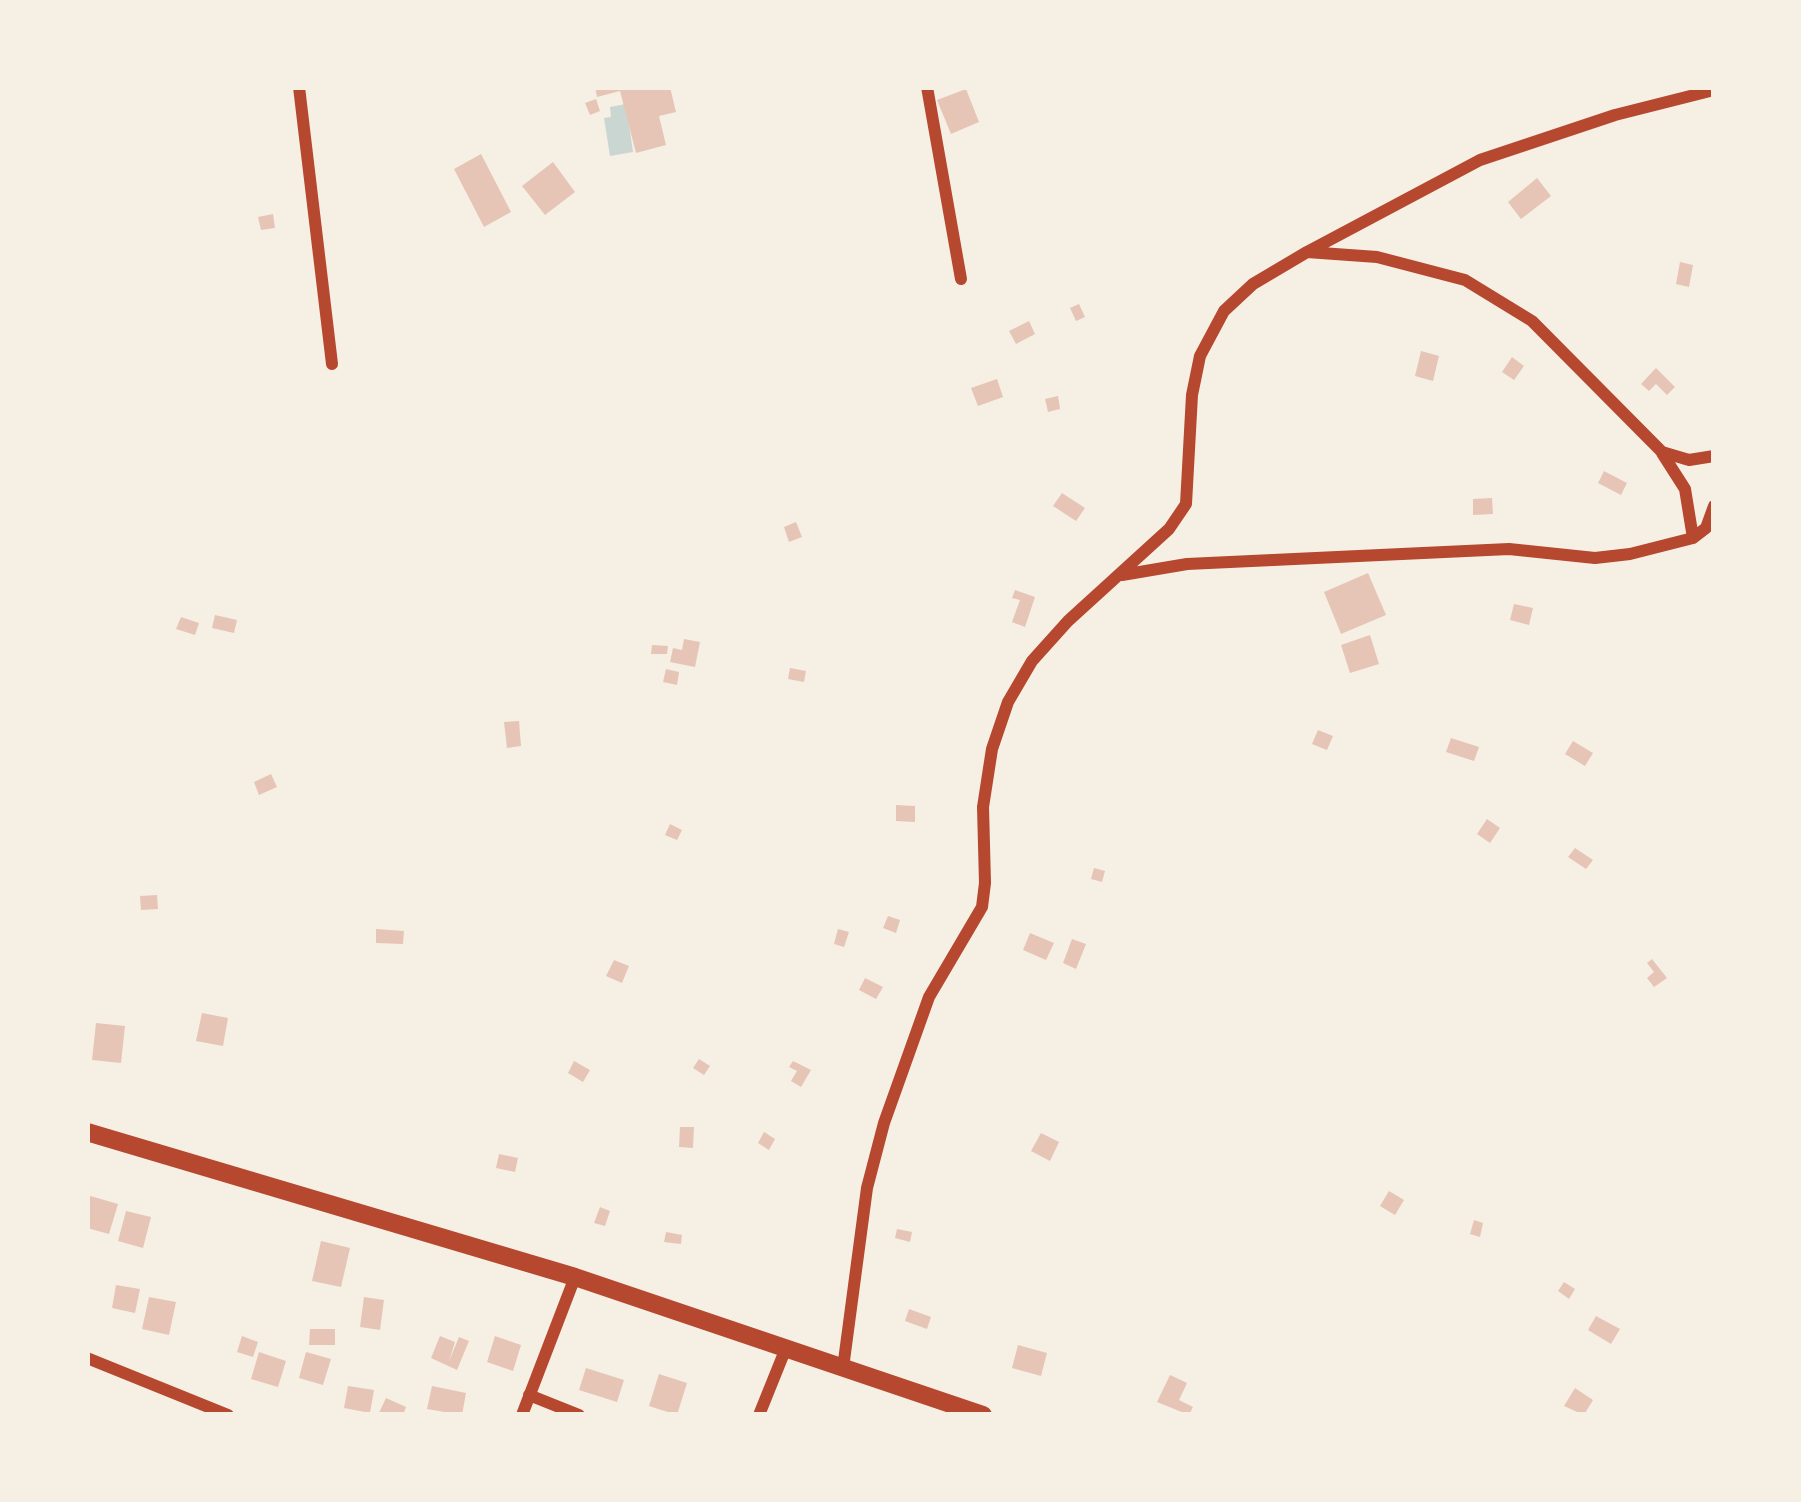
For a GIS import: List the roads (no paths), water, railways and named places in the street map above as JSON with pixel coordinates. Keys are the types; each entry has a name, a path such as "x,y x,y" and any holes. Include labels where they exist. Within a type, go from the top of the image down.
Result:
{"main road":[{"path":"87,1132 575,1276 980,1414"}],"street":[{"path":"299,87 332,364"},
{"path":"927,87 961,279"},
{"path":"843,1368 867,1188 884,1123 929,997 982,907 983,807 1008,702 1032,662 1068,621 1169,529 1186,504 1192,395 1200,356 1224,311 1253,284 1307,252 1480,160 1615,115 1714,90"},
{"path":"1307,252 1377,256 1465,280 1532,321 1662,452 1685,489 1693,538"},
{"path":"1662,452 1689,460 1714,456"},
{"path":"1121,575 1187,564 1509,549 1595,558 1671,547 1693,538 1706,529 1714,506"},
{"path":"522,1415 575,1276"},
{"path":"760,1415 786,1348"},
{"path":"87,1358 228,1415"},
{"path":"530,1395 579,1415"}]}
